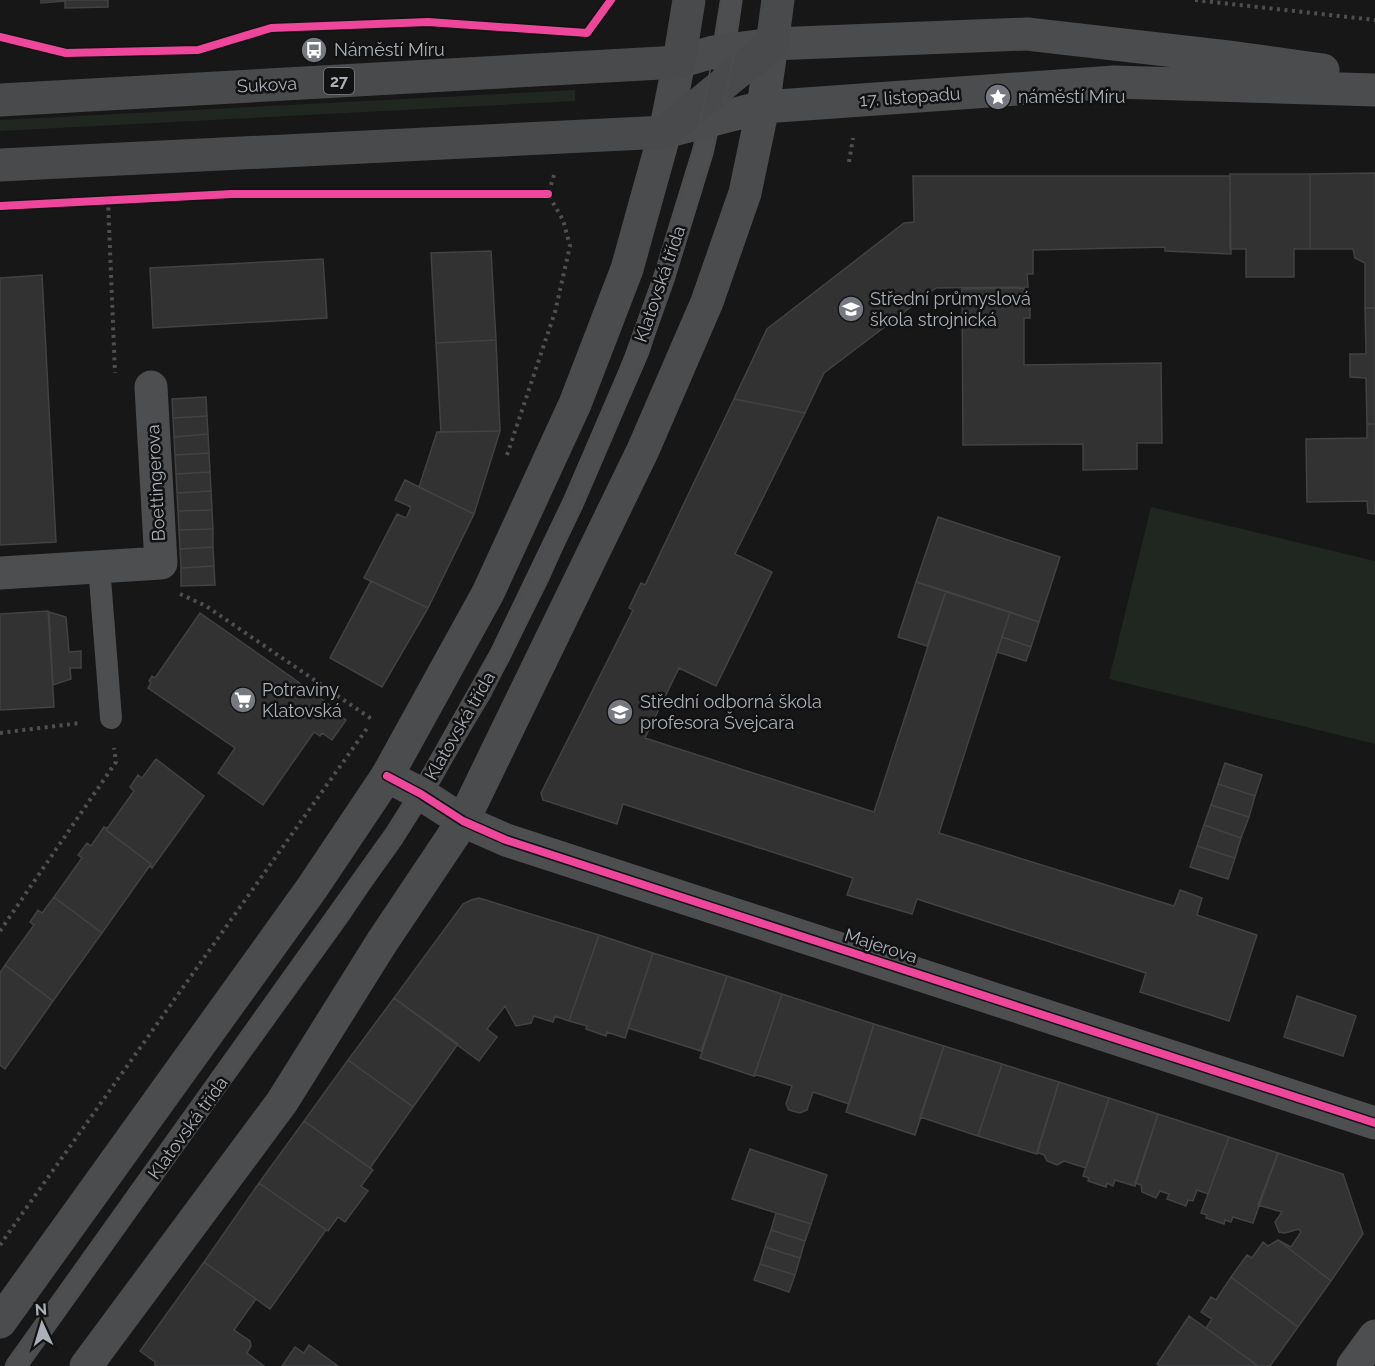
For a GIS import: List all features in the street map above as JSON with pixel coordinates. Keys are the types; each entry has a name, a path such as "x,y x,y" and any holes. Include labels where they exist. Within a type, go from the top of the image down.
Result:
{"main road":[{"name":"Klatovská třída","path":"0,1322 312,888 387,776 488,593 575,404 627,269 665,132 689,0"},
{"path":"86,1366 282,1102 382,942 463,821 643,450 707,302 745,193 764,107 778,0"},
{"path":"679,62 723,51 772,44 1027,34 1216,56 1375,78"},
{"path":"0,165 665,132 716,95 772,44"},
{"path":"679,62 716,95 764,107"},
{"name":"Sukova","path":"0,100 679,62"},
{"name":"17. listopadu","path":"764,107 1114,82 1375,90"}],"street":[{"name":"Boettingerova","path":"0,573 160,563 151,387"},
{"name":"Majerova","path":"387,776 421,794 463,821 517,844 1375,1123"},
{"path":"1353,1366 1375,1336"}],"lane":[{"name":"Klatovská třída","path":"16,1366 255,1035 394,836 421,794 500,655 573,503 634,359 664,278 703,151 716,95 731,0"},
{"path":"99,566 111,718"}],"path":[{"path":"1195,0 1375,20"},
{"path":"506,457 555,312 570,246 563,220 548,194 536,194"},
{"path":"97,201 119,200"},
{"path":"175,591 206,606 373,720"},
{"path":"0,1245 380,711"},
{"path":"0,734 111,718 116,762 0,931"}],"shaded area":[{"path":"575,90 575,101 0,131 0,120"},
{"path":"1151,507 1375,561 1375,744 1109,679"}],"building":[{"path":"41,0 108,0 108,7 65,8 65,1 41,3"},
{"path":"1375,173 1375,308 1365,308 1365,263 1355,258 1353,249 1310,249 1310,174"},
{"path":"1230,174 1310,174 1310,249 1294,249 1294,277 1246,277 1246,249 1230,249"},
{"name":"Střední průmyslová škola strojnická","path":"913,176 1230,176 1231,254 1165,251 1165,247 1033,250 1033,274 1027,274 1028,287 936,288 824,373 805,413 734,399 767,329 904,223 914,222"},
{"path":"491,251 496,340 436,343 431,253"},
{"path":"323,259 327,318 153,328 150,268"},
{"path":"42,275 56,542 0,545 0,278"},
{"path":"1024,288 1025,303 1030,303 1030,318 1024,318 1024,365 1161,363 1162,443 1137,443 1137,469 1083,470 1083,444 963,445 962,289"},
{"path":"1365,308 1375,308 1375,424 1367,424 1366,378 1350,377 1350,354 1366,354"},
{"path":"496,340 500,431 441,432 436,343"},
{"path":"206,397 207,416 173,418 172,399"},
{"name":"Střední odborná škola profesora Švejcara","path":"734,399 805,413 735,554 772,572 716,686 679,668 645,738 874,812 946,591 1010,612 939,833 1174,906 1180,890 1202,898 1197,915 1257,935 1229,1021 1140,992 1146,973 917,899 912,914 847,895 853,878 623,804 617,824 543,800 541,793 633,610 629,608 641,583 645,585"},
{"path":"207,416 208,434 174,437 173,418"},
{"path":"1367,424 1375,424 1375,514 1368,513 1367,501 1307,502 1306,439 1367,438"},
{"path":"500,431 474,514 419,487 437,432"},
{"path":"208,434 209,453 175,455 174,437"},
{"path":"209,453 210,472 176,474 175,455"},
{"path":"210,472 211,491 177,493 176,474"},
{"path":"405,480 474,514 428,608 364,578 397,514 406,518 411,507 395,500"},
{"path":"211,491 212,510 178,511 177,493"},
{"path":"212,510 213,529 179,530 178,511"},
{"path":"938,517 1060,557 1039,622 916,582"},
{"path":"213,529 213,547 180,549 179,530"},
{"path":"213,547 214,566 181,568 180,549"},
{"path":"214,566 215,585 181,586 181,568"},
{"path":"371,581 428,608 382,687 330,658"},
{"path":"916,582 946,591 927,646 898,637"},
{"path":"48,611 54,707 0,710 0,614"},
{"path":"49,612 66,617 69,652 81,651 81,668 70,668 71,679 53,685"},
{"path":"1010,612 1039,622 1031,647 1002,637"},
{"name":"Potraviny Klatovská","path":"200,613 338,711 336,713 346,720 332,740 322,733 320,736 314,732 263,805 218,773 235,748 148,688 152,676 155,678"},
{"path":"1002,637 1031,647 1026,661 997,652"},
{"path":"156,759 204,796 152,868 151,864 106,830 134,791 130,787 138,775 142,778"},
{"path":"1225,763 1262,775 1255,796 1218,784"},
{"path":"1218,784 1255,796 1249,817 1211,805"},
{"path":"1211,805 1249,817 1241,838 1204,825"},
{"path":"1204,825 1241,838 1235,858 1197,846"},
{"path":"104,827 151,864 102,933 54,897 82,858 78,855 87,843 91,846"},
{"path":"1197,846 1235,858 1228,879 1190,867"},
{"path":"54,897 102,933 53,1001 5,965 34,925 30,922 38,910 42,913"},
{"path":"479,898 599,935 569,1021 555,1016 553,1022 534,1016 531,1023 516,1026 505,1006 487,1029 497,1037 479,1061 394,998 463,904"},
{"path":"599,935 653,953 625,1038 607,1032 606,1036 586,1029 587,1026 569,1021"},
{"path":"653,953 727,976 701,1051 628,1028"},
{"path":"5,965 53,1001 5,1069 0,1065 0,973"},
{"path":"727,976 782,994 754,1076 700,1058"},
{"path":"782,994 874,1024 849,1104 813,1092 807,1110 800,1113 789,1110 786,1104 792,1086 754,1076"},
{"path":"1297,996 1356,1016 1343,1056 1284,1037"},
{"path":"394,998 458,1044 413,1107 348,1060"},
{"path":"874,1024 944,1046 915,1135 846,1112"},
{"path":"944,1046 1002,1064 978,1136 920,1117"},
{"path":"348,1060 413,1107 370,1168 304,1121"},
{"path":"1002,1064 1059,1082 1037,1154 978,1136"},
{"path":"1059,1082 1109,1098 1086,1168 1064,1161 1057,1165 1047,1161 1044,1155 1037,1152"},
{"path":"1109,1098 1158,1114 1135,1186 1115,1180 1113,1186 1107,1183 1106,1187 1088,1181 1089,1178 1083,1176"},
{"path":"1158,1114 1229,1137 1208,1194 1197,1190 1193,1201 1188,1200 1186,1206 1167,1199 1169,1194 1160,1191 1156,1198 1142,1192 1141,1185 1135,1183"},
{"path":"304,1121 373,1170 361,1186 368,1191 345,1222 338,1217 328,1231 259,1183"},
{"path":"1229,1137 1278,1153 1253,1223 1233,1217 1231,1222 1225,1220 1224,1224 1206,1218 1207,1215 1201,1213"},
{"path":"750,1149 827,1175 811,1224 732,1199"},
{"path":"1278,1153 1343,1174 1363,1234 1331,1281 1278,1240 1291,1247 1301,1232 1299,1229 1285,1233 1279,1232 1275,1222 1282,1212 1258,1205"},
{"path":"259,1183 326,1230 270,1309 204,1262"},
{"path":"776,1213 811,1224 805,1241 771,1230"},
{"path":"771,1230 805,1241 800,1258 765,1247"},
{"path":"1278,1240 1331,1281 1298,1327 1231,1277 1247,1255 1252,1258 1263,1242 1268,1246"},
{"path":"765,1247 800,1258 795,1275 760,1264"},
{"path":"204,1262 256,1299 234,1330 250,1341 251,1346 247,1353 264,1366 155,1366 155,1362 140,1351"},
{"path":"760,1264 795,1275 789,1292 754,1280"},
{"path":"1231,1277 1298,1327 1270,1366 1258,1366 1206,1328 1212,1319 1201,1312 1211,1297 1216,1300"},
{"path":"1189,1316 1258,1366 1160,1366 1157,1364"},
{"path":"309,1345 338,1366 282,1366 295,1347 304,1353"}],"tram line":[{"path":"5,1366 375,848 416,784 492,651 590,443 653,279 676,213 695,146 721,0"},
{"path":"27,1366 348,920 429,799 491,695 548,581 648,355 700,195 721,119 742,0"}],"cycle path":[{"path":"0,37 66,53 198,50 271,28 428,22 587,33 611,0"},
{"path":"0,206 232,194 548,194"},
{"path":"387,776 421,794 463,821 506,840 1375,1123"}],"place":[{"name":"Náměstí Míru","path":"314,50"},
{"name":"náměstí Míru","path":"998,97"},
{"name":"Střední průmyslová škola strojnická","path":"851,309"},
{"name":"Potraviny Klatovská","path":"243,700"},
{"name":"Střední odborná škola profesora Švejcara","path":"620,712"}]}
